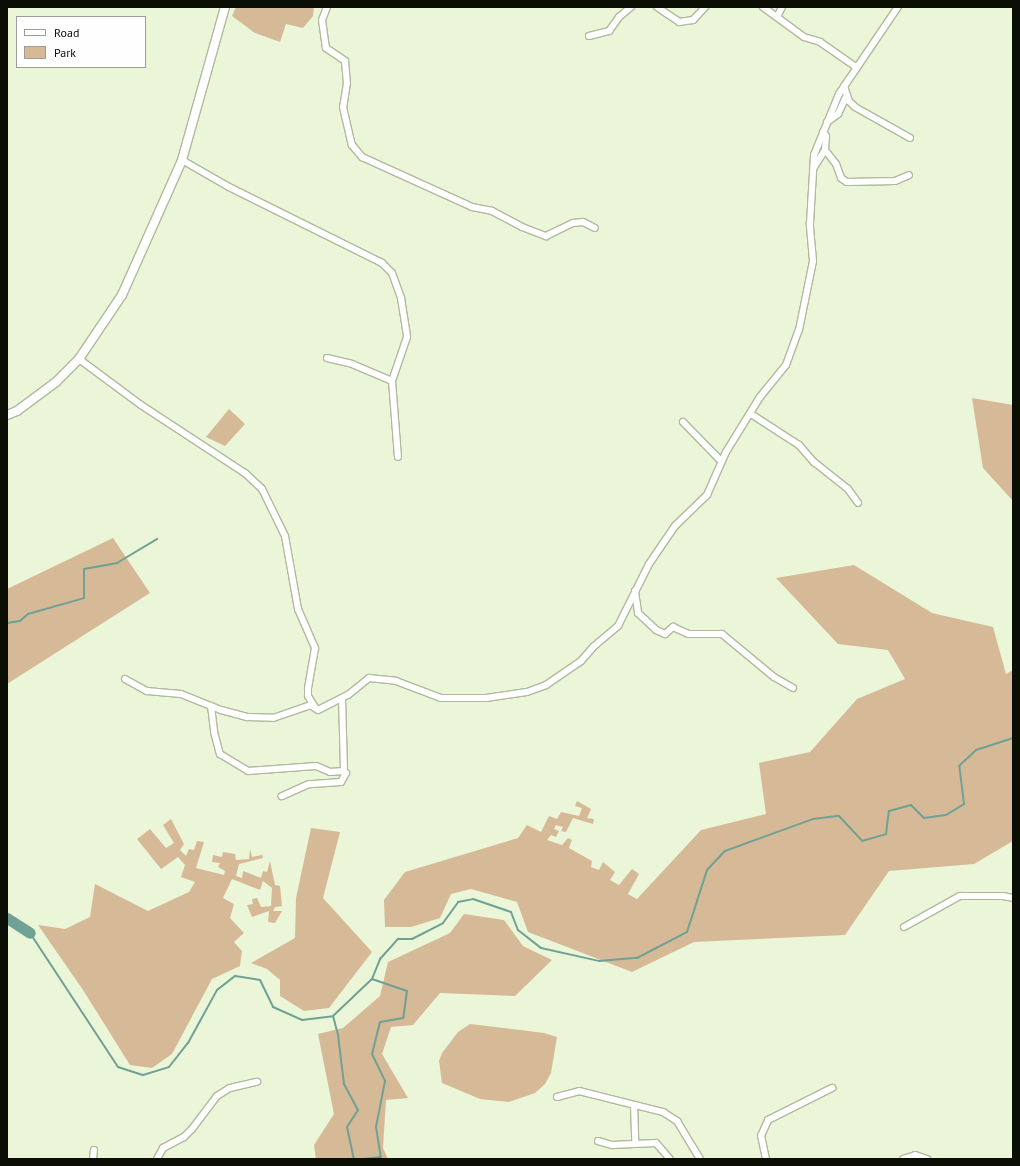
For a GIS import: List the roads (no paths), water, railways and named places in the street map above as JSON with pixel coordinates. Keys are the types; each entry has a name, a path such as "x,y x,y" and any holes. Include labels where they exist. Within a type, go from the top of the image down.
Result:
{"main road":[{"path":"7,415 17,411 56,382 79,359 122,295 182,160 225,7"}],"street":[{"path":"327,7 322,20 326,48 345,61 347,83 343,107 350,139 362,157 472,207 492,211 522,227 546,236 573,223 583,222 595,228"},
{"path":"589,36 609,30 619,17 631,7"},
{"path":"656,7 679,22 693,20 705,7"},
{"path":"763,7 804,37 820,42 856,67"},
{"path":"777,17 782,7"},
{"path":"318,710 342,698 365,680 377,678 396,681 431,696 449,698 486,698 538,688 572,669 602,638 614,630 635,589 671,532 707,495 721,461 760,397 786,365 799,330 813,261 810,223 814,155 827,122 844,86 898,7"},
{"path":"844,86 847,95 855,107 910,138"},
{"path":"827,122 838,114 847,95"},
{"path":"812,170 825,150 826,136 823,132"},
{"path":"825,150 836,164 841,178 847,182 895,181 909,175"},
{"path":"182,160 229,187 382,262 392,273 401,298 407,337 392,381 398,457"},
{"path":"327,358 352,364 392,381"},
{"path":"79,359 141,405 245,472 262,489 285,536 294,594 315,648 308,696 318,710"},
{"path":"750,414 799,445 814,462 848,489 858,503"},
{"path":"683,422 721,461"},
{"path":"635,589 638,612 656,630 665,634 673,627 689,634 722,634 751,660 782,684 793,688"},
{"path":"125,679 147,691 181,694 211,706 248,717 264,718 283,716 310,705 318,710"},
{"path":"282,796 309,784 341,782 346,773 344,770 342,698"},
{"path":"211,706 214,732 220,754 248,771 305,766 319,767 330,772 344,770"},
{"path":"904,927 960,896 1003,896 1013,898"},
{"path":"157,1159 163,1148 184,1137 217,1096 230,1088 257,1082"},
{"path":"766,1159 761,1136 768,1120 832,1088"},
{"path":"557,1097 579,1091 673,1117 686,1132 700,1159"},
{"path":"634,1105 635,1142"},
{"path":"598,1141 612,1145 635,1142 656,1144 670,1159"},
{"path":"93,1159 94,1150"},
{"path":"903,1159 915,1155 927,1159"}],"waterway":[{"path":"7,623 20,621 28,614 84,598 84,569 117,563 157,539"},
{"path":"30,933 118,1067 143,1075 169,1067 188,1043 217,990 235,976 260,980 273,1007 302,1020 333,1016 372,979 380,959 398,939 412,939 443,923 458,902 473,899 511,912 518,930 541,948 599,961 637,958 687,932 707,870 725,851 813,819 839,816 862,841 886,834 889,811 911,805 924,818 946,815 964,804 959,766 976,750 1013,738"},
{"path":"7,918 30,933"},
{"path":"372,979 407,991 403,1018 380,1022 372,1054 385,1081 376,1127 381,1159"},
{"path":"333,1016 338,1035 344,1084 358,1110 347,1127 354,1159"},
{"path":"364,1159 380,1157"}]}
